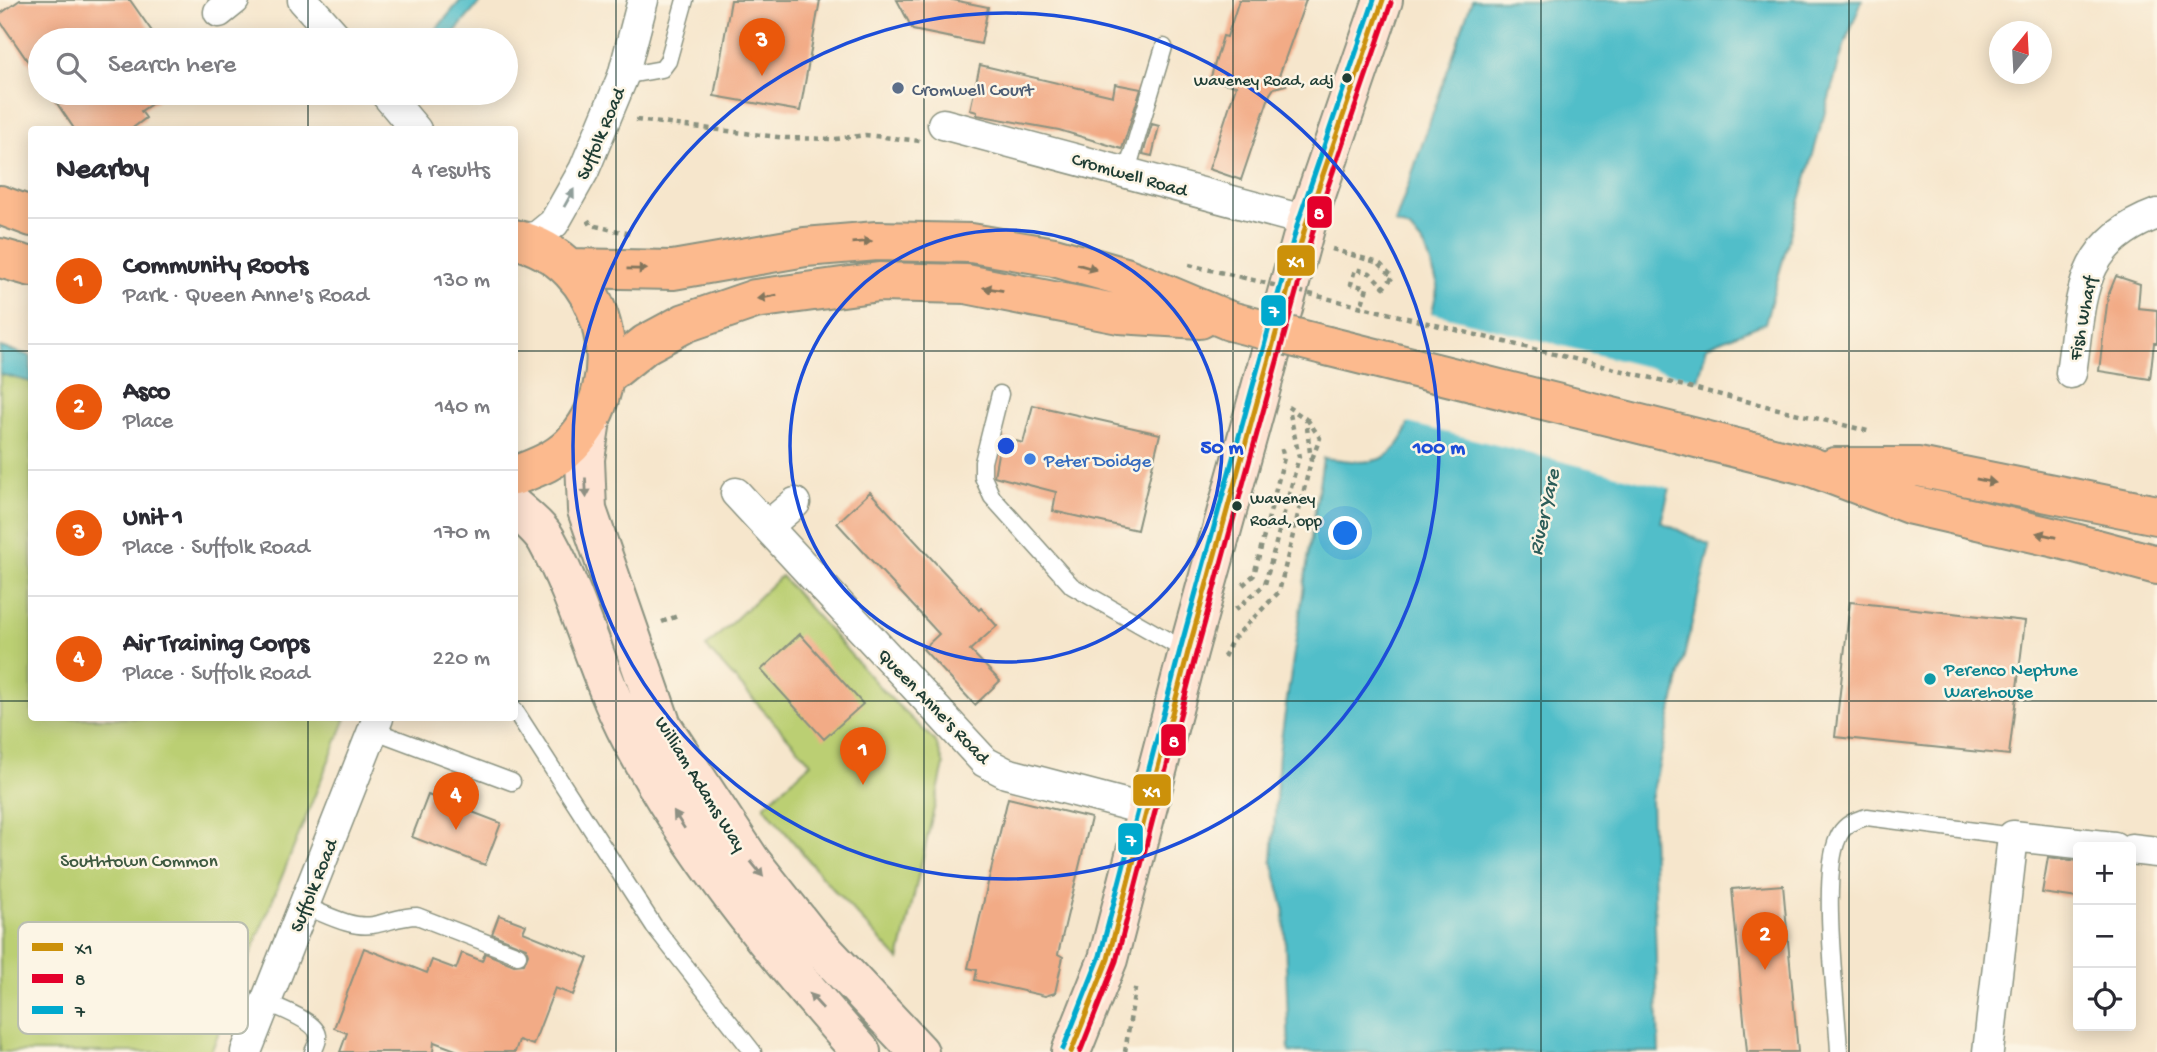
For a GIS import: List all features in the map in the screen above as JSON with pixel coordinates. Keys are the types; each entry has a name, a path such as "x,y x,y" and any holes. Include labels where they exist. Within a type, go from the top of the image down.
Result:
{"main road":[{"path":"0,205 28,216"},
{"path":"518,239 546,251 569,268 588,290 601,317 607,346 606,376 591,420 570,446 543,466 518,475"},
{"path":"569,268 673,270 877,241 971,243 1054,257 1125,277 1230,321 1809,466 1912,506 2157,565"},
{"path":"0,258 28,266"},
{"path":"606,376 646,344 685,323 755,299 879,282 966,284 1119,314 1230,321"},
{"path":"1809,466 1919,467 2157,515"},
{"path":"2112,553 2157,584"}],"street":[{"path":"303,0 328,28"},
{"name":"Suffolk Road","path":"518,239 538,236 554,223 584,170 623,76 643,0"},
{"path":"1099,1040 1123,969 1147,810 1204,658 1317,234 1383,0"},
{"path":"395,105 413,126"},
{"name":"Cromwell Road","path":"942,131 1070,156 1317,234"},
{"name":"Fish Wharf","path":"2071,373 2083,295 2094,260 2110,239 2134,223 2157,214"},
{"name":"William Adams Way","path":"591,420 585,459 587,510 662,726 750,860 810,936 919,1052"},
{"name":"Queen Anne's Road","path":"736,493 769,525 985,762 1006,773 1147,810"},
{"path":"769,525 795,503"},
{"name":"William Adams Way","path":"518,510 546,539 628,735 673,812 722,886 771,950 862,1052"},
{"name":"Suffolk Road","path":"246,1052 376,724"},
{"path":"1989,1052 2013,836 2073,843"},
{"path":"2136,850 2157,852"},
{"path":"1071,1052 1123,969"}],"lane":[{"path":"623,76 662,69 668,61 685,0"},
{"path":"1126,174 1164,47"},
{"path":"1000,394 983,461 983,477 992,497 1072,586 1204,658"},
{"path":"518,715 654,926 753,1052"},
{"path":"376,724 512,782"},
{"path":"1839,1052 1830,885 1831,856 1839,835 1852,821 1867,817 2013,836"},
{"path":"304,906 361,925 372,926 403,916 417,916 518,955"},
{"path":"266,1002 303,1019 317,1030 319,1037 313,1052"}],"path":[{"path":"629,119 786,138 836,139 942,131"},
{"path":"584,214 591,225 639,235"},
{"path":"1317,234 1379,262 1394,277 1384,288 1370,273 1355,269 1351,284 1367,288 1362,307"},
{"path":"1241,277 1820,422"},
{"path":"1204,658 1232,640 1279,592 1311,461 1320,438 1311,421 1288,406 1299,457 1265,584 1226,617"},
{"path":"1306,419 1311,461"},
{"path":"663,621 680,615"},
{"path":"1123,969 1125,1052"}],"green space":[{"name":"Southtown Common","path":"0,374 28,381 28,721 345,721 248,960 248,922 18,922 18,1034 218,1034 211,1052 0,1052"},
{"path":"781,576 883,691 936,742 944,765 899,960 822,877 764,806 811,763 706,647"}],"water":[{"path":"461,0 482,0 458,28 437,28"},
{"name":"River Yare","path":"1472,0 1862,0 1843,49 1765,323 1707,346 1661,522 1710,545 1651,799 1659,1052 1289,1052 1284,908 1272,861 1279,753 1323,458 1361,462 1381,459 1398,445 1406,432 1438,285 1425,247 1410,229 1395,223"},
{"path":"0,347 28,355 28,381 0,374"}],"pier":[{"path":"1428,312 1702,381 1673,489 1404,422"}],"building":[{"path":"20,0 130,0 150,28 28,28 28,62 0,21 0,14"},
{"path":"731,0 820,0 800,111 714,96"},
{"path":"897,0 953,0 988,7 981,44 913,30"},
{"path":"1239,0 1306,0 1279,76 1286,85 1274,88 1270,94 1241,180 1209,169 1236,86 1210,80 1223,36 1227,37"},
{"path":"980,65 1113,96 1115,84 1141,89 1122,149 1059,130 977,115 977,112 970,110"},
{"path":"58,105 150,105 141,111 146,118 135,126 72,126"},
{"path":"1152,124 1159,126 1152,156 1143,154"},
{"path":"2116,276 2140,284 2138,308 2157,310 2157,343 2154,343 2150,379 2099,371 2108,296"},
{"path":"1033,405 1160,434 1137,530 1053,511 1056,492 994,476 1001,437 1023,443"},
{"path":"870,492 997,626 970,650 1000,681 975,705 923,649 939,634 837,523"},
{"name":"Perenco Neptune Warehouse","path":"1850,602 2025,621 2009,755 1835,737"},
{"path":"800,634 863,704 824,739 761,670"},
{"path":"428,795 501,823 485,865 412,837"},
{"path":"1008,798 1091,818 1058,954 1063,957 1055,993 1045,996 975,980 977,970 968,968"},
{"path":"2048,857 2073,860 2073,897 2042,893"},
{"path":"1783,885 1798,1052 1747,1052 1732,889"},
{"path":"499,915 526,925 523,932 588,958 573,995 555,988 533,1045 519,1040 515,1052 461,1052 434,1042 433,1052 340,1052 347,1033 334,1028 364,948 427,973 432,960 456,969 462,953 482,961 485,953 514,965 524,964 528,954 526,948 492,934"}],"transit line":[{"name":"7","path":"1063,1049 1100,956 1180,650 1299,219 1374,0"},
{"name":"X1","path":"1071,1052 1108,959 1188,652 1307,221 1383,0"},
{"name":"8","path":"1080,1052 1116,961 1196,654 1315,224 1391,3"}],"place":[{"name":"Unit 1","path":"762,76"},
{"name":"Waveney Road, adj","path":"1347,78"},
{"name":"Cromwell Court","path":"898,88"},
{"name":"Peter Doidge","path":"1030,459"},
{"name":"Waveney Road, opp","path":"1237,506"},
{"name":"Perenco Neptune Warehouse","path":"1930,679"},
{"name":"Community Roots","path":"863,785"},
{"name":"Air Training Corps","path":"456,830"},
{"name":"Asco","path":"1765,970"}]}
